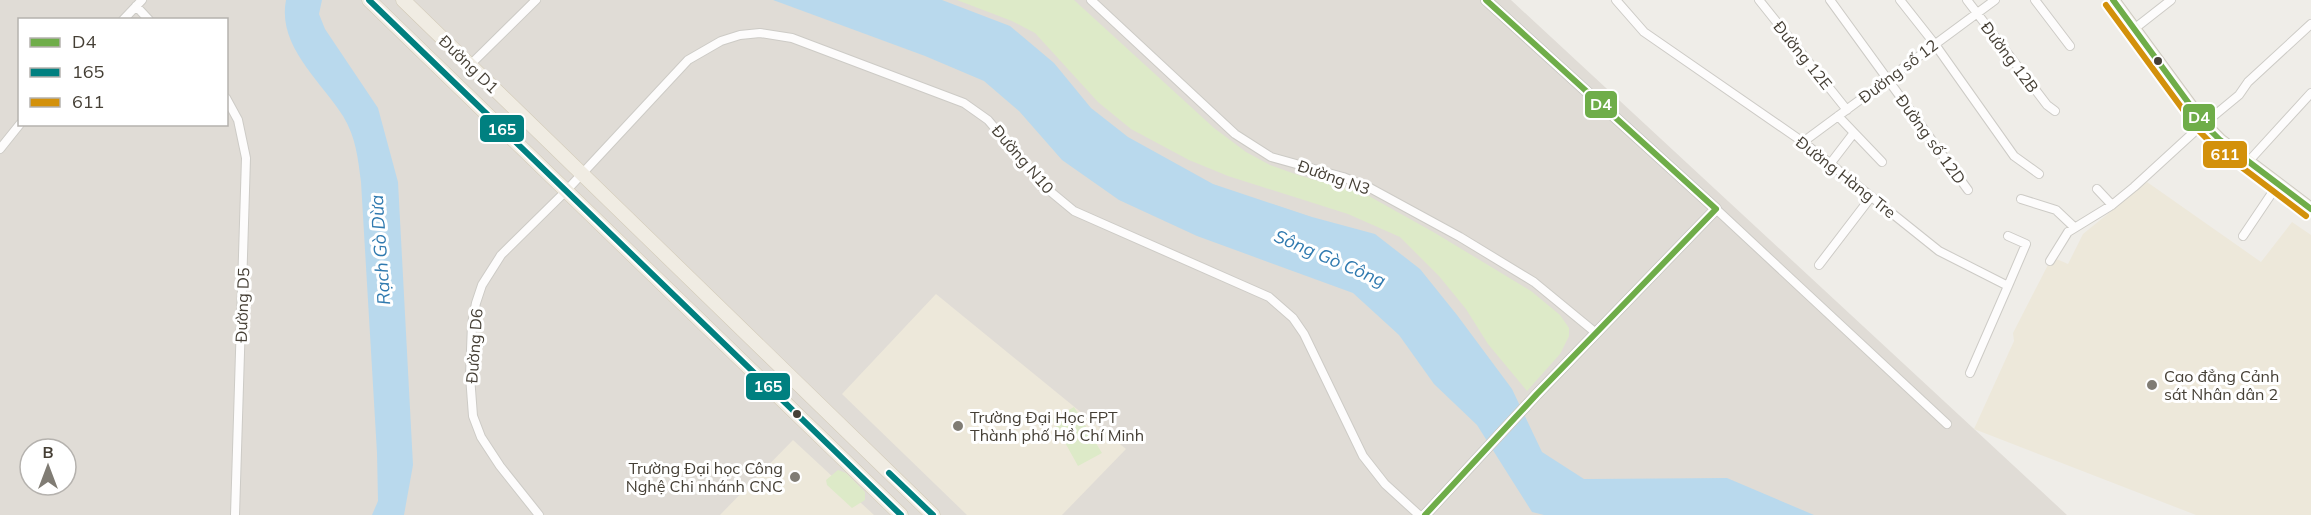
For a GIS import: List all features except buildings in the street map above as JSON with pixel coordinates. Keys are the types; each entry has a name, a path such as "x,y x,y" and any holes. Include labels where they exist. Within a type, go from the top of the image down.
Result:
{"main road":[{"name":"Đường D1","path":"403,0 933,515"},
{"path":"2113,0 2204,124 2248,162 2311,208"},
{"name":"Đường D1","path":"364,1 520,156 535,160 901,515"},
{"path":"797,413 812,398"},
{"name":"Đường D1","path":"845,430 859,433 942,515"},
{"name":"Đường D1","path":"852,467 853,476 893,515"}],"street":[{"path":"470,65 536,0"},
{"name":"Đường N3","path":"1091,0 1235,134 1272,158 1343,177 1370,188 1450,232 1534,282 1596,333"},
{"path":"1486,0 1716,209 1947,424"},
{"name":"Đường Hàng Tre","path":"1616,0 1644,32 1803,142 1939,251 2008,286"},
{"name":"Đường số 12D","path":"1830,0 1968,190"},
{"path":"1900,0 1934,43 2014,156 2039,174"},
{"name":"Đường 12B","path":"1967,0 2034,89 2055,111"},
{"name":"Đường số 12","path":"1803,142 1995,0"},
{"path":"2035,0 2070,46"},
{"path":"2134,29 2171,0"},
{"name":"Đường 12E","path":"1761,1 1847,110"},
{"path":"125,18 139,3 148,18"},
{"path":"2050,261 2068,232 2112,205 2239,95 2248,82 2311,24"},
{"name":"Đường N10","path":"566,191 688,60 721,41 740,35 760,33 792,38 964,103 988,120 1045,187 1074,211 1255,289 1281,306 1304,333 1363,456 1373,472 1419,515"},
{"path":"2248,162 2311,93"},
{"name":"Đường D5","path":"228,102 238,120 246,158 235,515"},
{"path":"1838,116 1882,162"},
{"path":"0,148 18,126"},
{"path":"1830,164 1853,134"},
{"path":"2243,236 2278,184"},
{"path":"2097,189 2112,205"},
{"name":"Đường D6","path":"539,515 500,466 481,437 473,416 470,376 472,324 476,303 490,270 501,255 566,191"},
{"path":"1819,265 1871,197"},
{"path":"2020,199 2056,210 2074,227"},
{"path":"1425,515 1537,394 1716,209"},
{"path":"1970,374 2026,244 2008,236"}],"shaded area":[{"path":"0,0 1511,0 2067,515 0,515"},
{"name":"Cao đẳng Cảnh sát Nhân dân 2","path":"2147,182 2261,262 2292,222 2311,235 2311,515 2196,515 1974,429 2014,341 2013,333 2052,257 2068,264 2083,234"},
{"name":"Trường Đại Học FPT Thành phố Hồ Chí Minh","path":"936,294 1126,449 1062,515 967,515 842,394"},
{"name":"Trường Đại học Công Nghệ Chi nhánh CNC","path":"793,440 874,515 720,515"}],"green space":[{"path":"957,0 1074,0 1214,128 1246,152 1270,165 1298,175 1367,195 1531,291 1560,315 1569,328 1569,336 1560,354 1527,391 1488,344 1466,309 1439,276 1400,237 1348,214 1228,176 1189,160 1131,129 1098,102 1035,33 1012,21"},
{"path":"1074,407 1102,453 1078,466 1052,419"},
{"path":"838,470 846,473 865,492 865,500 852,508 827,485 826,480"}],"water":[{"name":"Rạch Gò Dừa","path":"286,0 322,0 319,14 325,29 378,108 398,182 413,465 404,515 372,515 378,501 377,453 361,182 356,148 343,116 294,48 285,17"},
{"name":"Sông Gò Công","path":"773,0 942,0 1010,26 1054,63 1091,108 1128,137 1213,184 1312,217 1375,234 1420,269 1512,389 1542,452 1584,479 1727,478 1814,515 1544,515 1532,512 1477,425 1434,384 1399,335 1353,293 1197,236 1119,200 1062,160 1019,111 984,81 925,56"}],"transit line":[{"name":"165","path":"369,0 901,515"},
{"name":"D4","path":"1486,0 1716,209"},
{"name":"D4","path":"2113,0 2204,124 2220,140 2311,209"},
{"name":"611","path":"2106,5 2198,130 2215,147 2306,216"},
{"name":"D4","path":"1425,515 1537,394 1716,209"},
{"name":"165","path":"889,473 933,515"}],"place":[{"name":"Cao đẳng Cảnh sát Nhân dân 2","path":"2152,385"},
{"name":"Trường Đại Học FPT Thành phố Hồ Chí Minh","path":"958,426"},
{"name":"Trường Đại học Công Nghệ Chi nhánh CNC","path":"795,477"}]}
